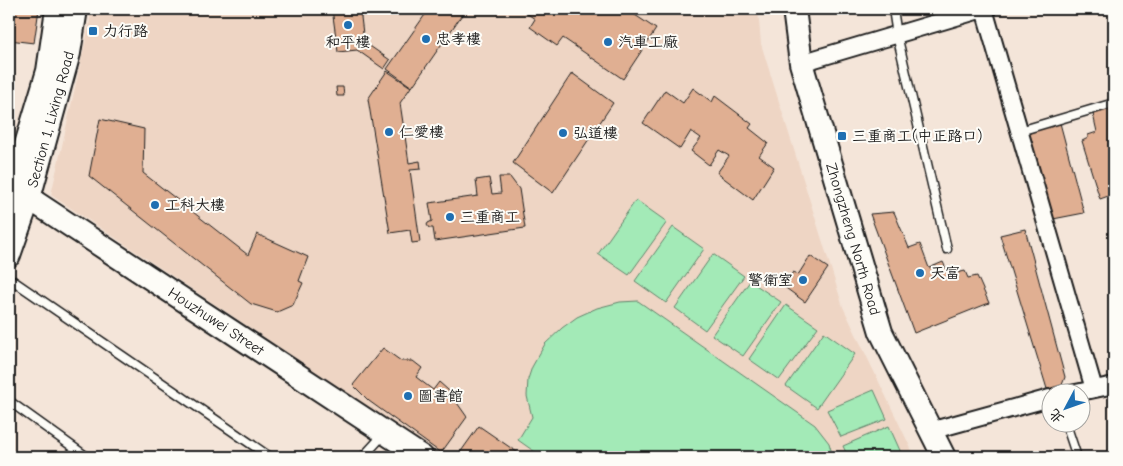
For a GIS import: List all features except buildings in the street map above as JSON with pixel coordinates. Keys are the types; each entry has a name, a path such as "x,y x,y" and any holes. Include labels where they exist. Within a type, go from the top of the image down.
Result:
{"street":[{"name":"Section 1, Lixing Road","path":"9,255 15,193 48,70 57,9"},
{"name":"Section 1, Lixing Road","path":"15,193 69,53 76,9"},
{"name":"Zhongzheng North Road","path":"794,9 801,63 881,332 944,457"},
{"path":"801,63 984,9 1094,389"},
{"name":"Houzhuwei Street","path":"15,193 422,457"},
{"path":"1090,390 1114,386"},
{"path":"930,431 1040,401"}],"lane":[{"path":"893,9 897,34 947,249"},
{"path":"1020,131 1114,103"},
{"path":"9,278 270,457"},
{"path":"9,401 87,457"},
{"path":"363,457 386,433"},
{"path":"1069,434 1077,457"}],"shaded area":[{"name":"三重商工","path":"91,9 758,9 761,44 843,307 915,457 444,457 51,195 90,21"}],"green space":[{"path":"636,200 667,222 629,275 598,254"},
{"path":"673,227 704,249 666,303 635,281"},
{"path":"713,254 744,276 705,330 675,308"},
{"path":"750,281 781,302 743,356 712,335"},
{"path":"638,301 815,425 829,443 833,457 542,457 518,440 532,417 527,396 528,379 532,367 545,344 577,317 597,308 620,302"},
{"path":"786,305 818,327 779,380 749,359"},
{"path":"824,332 855,354 817,408 786,386"},
{"path":"874,390 887,419 841,437 827,410"},
{"path":"889,426 902,455 895,457 848,457 843,446"}],"place":[{"name":"和平樓","path":"348,25"},
{"name":"力行路","path":"93,31"},
{"name":"忠孝樓","path":"426,39"},
{"name":"汽車工廠","path":"608,42"},
{"name":"仁愛樓","path":"389,132"},
{"name":"弘道樓","path":"563,133"},
{"name":"三重商工(中正路口)","path":"842,136"},
{"name":"工科大樓","path":"155,205"},
{"name":"三重商工","path":"450,217"},
{"name":"天富","path":"920,273"},
{"name":"警衛室","path":"803,280"},
{"name":"圖書館","path":"408,396"}]}
